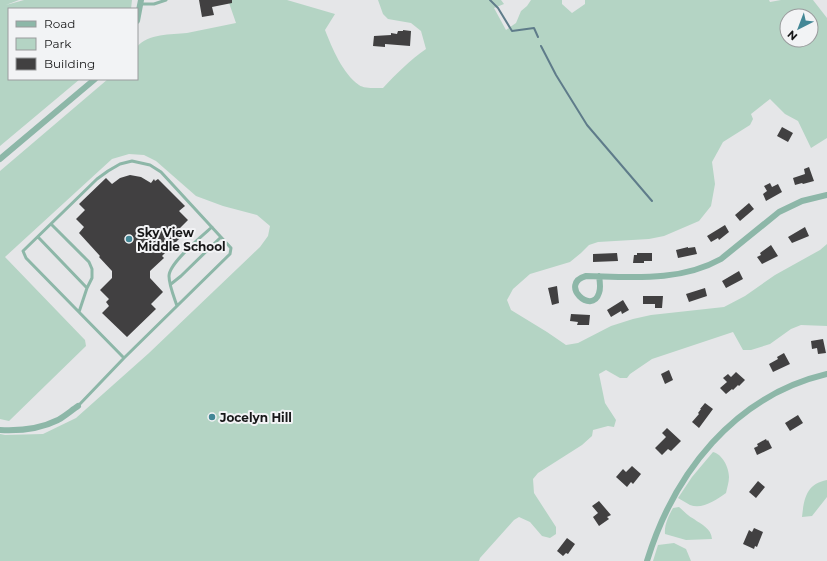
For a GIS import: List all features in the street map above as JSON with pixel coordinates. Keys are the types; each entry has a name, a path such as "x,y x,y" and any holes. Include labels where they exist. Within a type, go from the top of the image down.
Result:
{"street":[{"path":"138,15 140,2"},
{"path":"0,159 95,80"},
{"path":"600,276 600,288 598,295 587,301 580,298 576,291 577,283 586,276 600,276 658,276 681,274 711,265 721,259 779,212 802,201 827,196"},
{"path":"647,561 652,545 681,483 695,463 716,438 752,406 797,383 827,374"},
{"path":"0,430 13,431 40,427 58,420 78,406"}],"lane":[{"path":"140,2 154,4 166,0"},
{"path":"78,406 124,358 230,254 231,248 161,172 150,165 132,162 120,164 97,179 24,252 26,258 124,358"},
{"path":"51,224 89,262 92,269 92,278 79,312"},
{"path":"177,306 170,284 169,275 172,266 212,227"},
{"path":"38,237 87,288"},
{"path":"170,284 181,276 221,237"}],"green space":[{"path":"0,0 19,0 6,5 24,0 132,0 131,8 8,8 8,80 79,80 0,146"},
{"path":"228,0 287,0 335,14 325,30 343,68 353,80 361,86 383,88 403,67 426,49 421,31 411,23 388,19 383,14 378,0 501,0 504,4 494,8 506,30 516,23 521,11 531,0 562,0 562,4 572,13 585,4 585,0 769,0 770,2 781,0 813,0 827,18 827,138 811,148 798,121 785,114 770,99 751,114 753,119 750,125 723,142 712,162 715,184 711,206 699,221 664,236 649,239 598,242 589,245 570,262 530,274 513,289 507,300 511,310 566,345 578,343 611,326 633,319 651,315 724,307 745,296 775,275 820,250 827,244 827,326 801,325 791,329 770,344 751,350 743,350 733,332 652,359 630,374 627,378 620,378 606,370 599,374 605,403 616,420 614,427 608,426 593,430 592,436 582,445 538,473 533,479 534,493 556,527 556,534 550,538 542,536 530,522 519,517 514,520 479,561 0,561 0,434 43,434 76,418 149,353 260,247 268,236 270,226 257,215 223,206 196,196 156,161 144,155 129,154 112,159 5,257 85,340 86,346 9,421 0,419 0,171 107,80 138,80 138,46 147,39 187,33 236,23"},
{"path":"713,452 722,458 728,469 729,479 726,493 709,504 699,506 690,505 678,498 692,477"},
{"path":"827,480 827,497 812,516 802,517 807,493 815,485"},
{"path":"679,507 706,527 710,532 712,539 686,540 665,534 666,524 671,511 673,508"},
{"path":"674,543 686,549 691,561 653,561 658,545"}],"building":[{"path":"199,0 232,0 232,3 212,7 214,15 202,17"},
{"path":"398,31 411,31 410,46 385,44 385,47 373,46 374,36 391,35 391,33 397,34"},
{"path":"782,127 793,133 788,142 777,136"},
{"path":"809,167 814,181 795,185 793,178 805,174 804,169"},
{"path":"130,175 141,177 151,183 154,179 155,181 158,179 185,206 179,211 188,220 179,229 184,234 162,256 164,258 150,271 150,278 163,292 151,304 156,309 127,337 102,313 109,306 106,302 109,299 100,290 112,278 112,271 79,233 84,227 76,219 85,210 79,204 106,178 112,184 120,178"},
{"path":"770,183 772,187 778,184 782,192 766,201 763,194 767,191 764,186"},
{"path":"749,203 754,209 740,221 735,215"},
{"path":"725,225 729,232 719,240 718,238 711,242 707,236"},
{"path":"805,227 809,236 792,243 788,237"},
{"path":"771,245 778,256 762,264 757,257"},
{"path":"695,247 697,254 678,258 676,250"},
{"path":"617,253 618,261 593,262 593,254"},
{"path":"637,253 652,253 652,261 633,263 634,255 637,255"},
{"path":"739,271 743,279 726,288 722,281"},
{"path":"557,286 559,303 552,305 548,288"},
{"path":"705,288 707,296 689,302 686,294"},
{"path":"643,296 663,296 662,308 655,308 655,304 643,304"},
{"path":"623,300 629,310 622,314 621,311 611,317 607,310"},
{"path":"571,314 590,315 589,325 577,325 578,322 570,321"},
{"path":"823,339 826,353 818,354 817,348 812,349 811,341"},
{"path":"784,353 790,364 773,372 769,364 778,359 777,357"},
{"path":"669,370 673,380 665,384 661,374"},
{"path":"736,372 745,380 739,386 738,385 726,394 720,388 727,382 723,378 728,374 731,377"},
{"path":"705,403 713,409 699,428 692,422 699,414 700,409"},
{"path":"798,415 803,423 790,431 785,423"},
{"path":"667,428 681,441 671,451 668,449 662,455 655,448 666,437 662,433"},
{"path":"766,439 772,448 757,455 754,448 758,446 757,444"},
{"path":"632,466 641,474 633,484 631,482 627,487 616,477 623,469 626,472"},
{"path":"758,481 765,487 756,498 749,492"},
{"path":"599,501 611,515 607,517 609,519 599,526 593,517 598,513 592,506"},
{"path":"754,528 763,532 757,547 755,546 754,549 743,544 749,530 752,532"},
{"path":"567,538 575,544 568,554 566,553 563,556 557,551"}],"waterway":[{"path":"490,0 498,8 512,31 534,28 538,37"},
{"path":"541,46 556,75 587,125 652,201"}],"place":[{"name":"Sky View Middle School","path":"129,239"},
{"name":"Jocelyn Hill","path":"212,417"}]}
